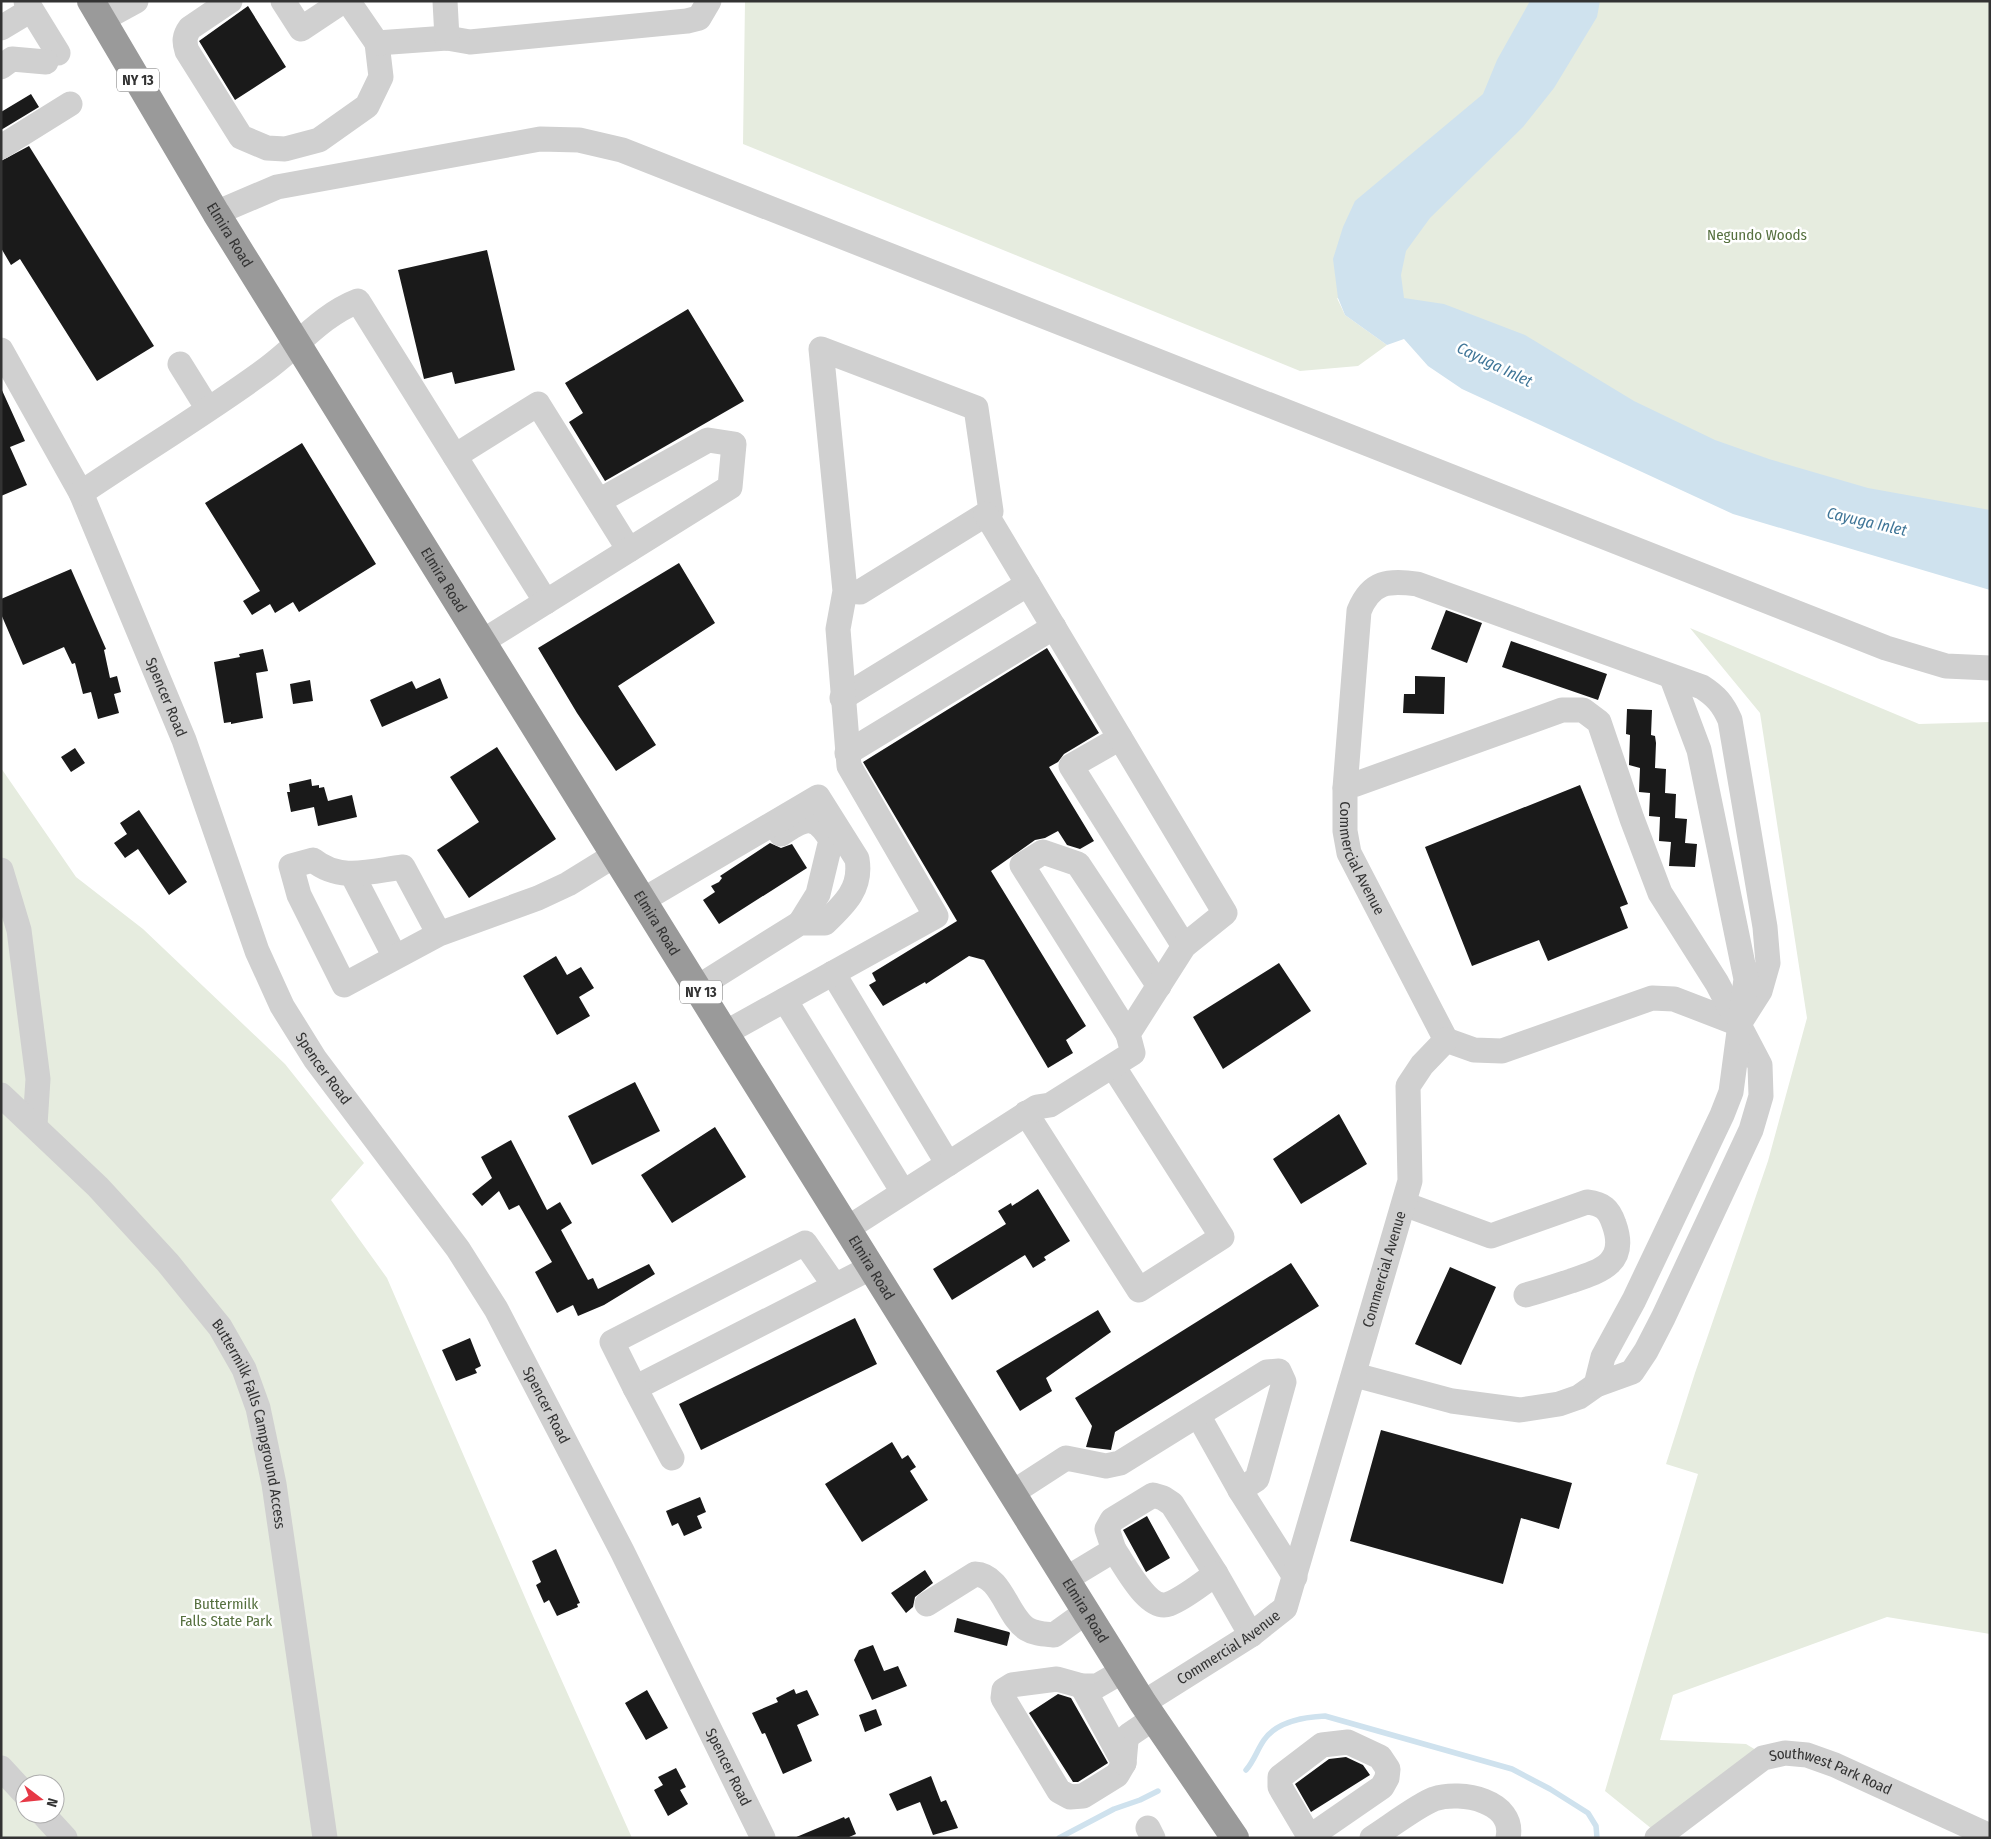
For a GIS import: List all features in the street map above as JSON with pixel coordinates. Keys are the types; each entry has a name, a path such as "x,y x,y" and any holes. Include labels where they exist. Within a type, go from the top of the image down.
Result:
{"highway":[{"name":"Elmira Road","path":"97,10 216,212 297,343 1226,1835"}],"street":[{"path":"97,10 136,1"},
{"path":"230,1 190,28 186,33 184,43 186,51 241,137 267,148 285,149 319,140 356,116 367,106 376,92 381,77 377,43 348,1"},
{"path":"283,1 301,29 343,1"},
{"path":"444,1 446,38"},
{"path":"377,43 446,38 470,42 687,22 699,18 709,1"},
{"path":"1,28 28,5 52,58 12,60 1,67"},
{"path":"1,147 70,104"},
{"path":"216,212 277,187 540,139 580,140 622,150 1886,648 1946,666 1990,668"},
{"path":"81,493 263,372 326,317 342,307 358,301 546,602"},
{"path":"725,1033 936,916 849,766 842,698 838,629 845,591 821,349 976,408 991,511 860,592 845,591"},
{"name":"Spencer Road","path":"1,350 81,493 184,740 257,951 282,1006 315,1059 458,1249 496,1309 622,1551 763,1838"},
{"path":"180,364 208,409"},
{"path":"455,456 538,404 629,550"},
{"path":"483,641 730,487 734,444 708,440 598,501"},
{"path":"986,514 1225,913 1184,946 1128,1034"},
{"path":"1345,788 1359,611 1368,594 1384,584 1395,581 1417,584 1672,678 1702,687 1716,696 1724,706 1730,720 1765,927 1768,962 1760,991 1739,1024"},
{"path":"842,698 1028,584"},
{"path":"847,753 1054,627"},
{"path":"1596,1385 1604,1357 1638,1291 1722,1116 1731,1092 1746,979 1700,750 1672,678"},
{"name":"Commercial Avenue","path":"1124,1763 1126,1741 1148,1711 1285,1608 1355,1375 1410,1181 1408,1086 1422,1065 1446,1040 1349,854 1345,831 1345,788 1562,710 1583,710 1599,722 1632,819 1660,893 1717,983 1760,1065 1761,1096 1751,1130 1646,1351 1632,1372 1596,1385 1579,1397 1559,1404 1520,1410 1452,1401 1355,1375"},
{"path":"1120,738 1072,766 1184,946"},
{"path":"643,900 818,797 857,859 859,871 856,886 848,901 825,923 800,923"},
{"path":"691,872 715,875 799,822 816,822 822,826 831,840 818,894 800,923 698,987"},
{"path":"848,1228 1037,1107 1050,1105 1132,1054 1128,1034 1022,865 1043,852 1078,864 1159,986"},
{"path":"439,934 402,867 352,874 335,872 322,867 313,860 291,866 299,895 344,985 439,934 561,888 615,855"},
{"path":"1,870 19,930 38,1079 35,1125"},
{"path":"352,874 396,957"},
{"path":"833,973 948,1164"},
{"path":"1446,1040 1474,1050 1502,1051 1652,998 1674,999 1739,1024"},
{"path":"785,1000 903,1192"},
{"path":"1026,1114 1139,1290 1222,1237 1113,1066"},
{"name":"Buttermilk Falls Campground Access","path":"1,1095 35,1125 98,1187 168,1263 220,1327 244,1369 258,1408 274,1484 325,1838"},
{"path":"1404,1204 1491,1236 1587,1202 1600,1204 1610,1212 1618,1240 1618,1248 1611,1263 1601,1271 1526,1295"},
{"path":"672,1458 612,1342 805,1243 835,1286"},
{"path":"635,1388 872,1267"},
{"path":"1012,1493 1066,1458 1106,1466 1120,1463 1266,1372 1279,1371 1284,1382 1257,1479 1240,1490"},
{"path":"1198,1415 1240,1490 1295,1576"},
{"path":"1216,1574 1170,1604 1160,1606 1149,1600 1114,1550 1107,1529 1112,1520 1153,1495 1163,1498 1172,1504 1216,1574 1251,1634"},
{"path":"1066,1579 1114,1550"},
{"path":"927,1604 975,1574 983,1574 992,1581 1025,1628 1036,1633 1054,1635 1086,1612"},
{"path":"1082,1686 1124,1763 1117,1775 1083,1796 1070,1797 1059,1792 1003,1698 1004,1690 1012,1685 1057,1679 1082,1686 1097,1686 1123,1670"},
{"name":"Southwest Park Road","path":"1657,1838 1763,1758 1785,1753 1807,1755 1835,1765 1990,1836"},
{"path":"1,1768 15,1783"},
{"path":"1372,1838 1433,1799 1453,1796 1486,1802 1499,1808 1510,1829 1508,1838"},
{"path":"1400,1838 1465,1798"},
{"path":"52,1824 64,1838"}],"green space":[{"name":"Negundo Woods","path":"745,1 1990,1 1990,549 1337,298 1345,315 1387,345 1358,366 1300,371 743,144"},
{"path":"1690,628 1919,724 1990,722 1990,1634 1887,1617 1673,1695 1660,1740 1746,1744 1756,1750 1652,1829 1605,1791 1698,1474 1666,1464 1695,1373 1768,1161 1807,1018 1760,713"},
{"name":"Buttermilk Falls State Park","path":"1,768 76,877 143,929 285,1064 364,1163 331,1200 387,1278 533,1616 632,1838 1,1838"}],"water":[{"name":"Cayuga Inlet","path":"1530,1 1600,1 1597,17 1554,88 1523,127 1430,218 1406,251 1401,275 1404,298 1444,304 1525,335 1634,401 1715,440 1769,459 1868,488 1990,510 1990,590 1733,514 1462,389 1428,366 1404,339 1387,345 1345,315 1338,298 1333,259 1343,227 1355,201 1483,94 1497,60"}],"building":[{"path":"248,6 286,67 235,100 199,41"},
{"path":"31,94 39,107 1,130 1,112"},
{"path":"29,146 154,346 97,381 20,259 11,265 1,248 1,161"},
{"path":"487,250 515,370 455,384 452,372 424,379 398,270"},
{"path":"688,309 744,401 605,481 569,422 583,413 565,383"},
{"path":"1,388 25,441 10,447 27,485 1,496"},
{"path":"302,443 376,564 299,612 293,602 275,613 270,604 252,615 243,601 260,591 205,503"},
{"path":"679,563 715,623 618,686 656,745 616,771 577,713 538,648"},
{"path":"71,569 106,649 104,650 110,678 117,676 121,692 114,694 119,713 98,719 91,692 83,694 75,663 72,664 64,647 23,665 1,614 1,599"},
{"path":"1446,610 1482,623 1467,663 1431,649"},
{"path":"1511,641 1607,674 1598,700 1502,667"},
{"path":"1047,648 1099,733 1064,754 1058,762 1049,767 1094,841 1080,849 1067,845 1058,831 1045,838 1035,840 991,871 1086,1026 1066,1040 1073,1053 1048,1068 984,960 969,956 926,984 925,982 883,1006 869,985 876,981 872,973 957,921 863,762"},
{"path":"263,649 268,671 256,673 263,718 231,724 231,722 224,723 214,662 240,657 239,654"},
{"path":"1415,676 1445,677 1444,714 1403,713 1404,694 1415,694"},
{"path":"440,678 448,698 382,727 370,700 412,681 416,689"},
{"path":"310,680 313,701 293,704 290,684"},
{"path":"1627,709 1652,710 1651,735 1655,736 1656,743 1655,768 1666,769 1665,793 1676,794 1675,818 1687,819 1685,843 1697,844 1695,867 1669,866 1671,842 1659,841 1660,817 1649,816 1650,793 1639,792 1640,768 1629,765 1630,735 1626,734"},
{"path":"497,747 556,839 469,898 437,850 479,822 450,777"},
{"path":"75,748 85,763 71,772 61,757"},
{"path":"311,779 312,786 319,785 319,788 324,787 328,801 352,795 357,817 318,826 314,807 291,812 287,792 290,792 289,784"},
{"path":"1580,785 1628,904 1620,907 1628,928 1548,961 1539,940 1472,966 1425,847"},
{"path":"139,810 187,882 169,895 138,849 125,858 114,843 127,834 120,823"},
{"path":"770,843 781,848 792,844 807,868 719,924 703,900 715,892 711,886 719,882 722,878 720,876"},
{"path":"556,956 567,975 581,967 594,988 579,997 590,1016 557,1035 523,976"},
{"path":"1279,963 1311,1011 1223,1069 1193,1017"},
{"path":"635,1082 660,1131 592,1165 568,1116"},
{"path":"1339,1114 1367,1164 1301,1204 1273,1159"},
{"path":"715,1127 746,1177 672,1223 641,1175"},
{"path":"511,1140 547,1210 560,1202 572,1223 561,1230 588,1280 593,1278 598,1289 649,1264 655,1274 604,1305 578,1316 573,1305 557,1313 535,1272 552,1262 519,1205 509,1210 499,1191 482,1206 472,1194 492,1178 481,1157"},
{"path":"1038,1189 1070,1241 1044,1257 1046,1260 1033,1268 1025,1255 952,1300 933,1269 1006,1224 998,1211 1011,1203 1012,1206"},
{"path":"1291,1263 1319,1306 1115,1432 1111,1450 1086,1447 1092,1426 1075,1398"},
{"path":"1450,1267 1496,1287 1461,1365 1415,1344"},
{"path":"1098,1310 1111,1332 1046,1378 1052,1391 1020,1411 996,1371"},
{"path":"855,1318 877,1364 701,1450 679,1404"},
{"path":"470,1338 481,1366 475,1369 477,1373 456,1381 442,1350"},
{"path":"1381,1430 1572,1483 1559,1529 1521,1518 1503,1584 1350,1541"},
{"path":"892,1442 902,1459 908,1455 916,1467 910,1471 928,1500 862,1542 825,1484"},
{"path":"700,1497 706,1512 697,1516 702,1528 684,1536 678,1523 672,1526 666,1511"},
{"path":"1147,1516 1170,1558 1146,1572 1123,1530"},
{"path":"556,1549 580,1603 577,1604 578,1607 557,1616 549,1600 544,1603 536,1585 541,1582 532,1561"},
{"path":"925,1570 933,1583 915,1597 913,1607 906,1613 891,1593"},
{"path":"957,1618 1009,1632 1007,1646 954,1632"},
{"path":"873,1645 884,1671 898,1666 907,1686 872,1700 854,1660 859,1650"},
{"path":"794,1689 796,1694 807,1690 819,1715 797,1725 812,1761 783,1774 765,1733 762,1734 752,1713 778,1702 776,1698"},
{"path":"647,1690 668,1728 646,1740 625,1703"},
{"path":"1058,1694 1071,1698 1108,1763 1078,1782 1073,1782 1029,1713"},
{"path":"876,1709 882,1725 865,1732 859,1715"},
{"path":"1346,1757 1363,1765 1370,1775 1311,1812 1295,1784 1329,1759"},
{"path":"676,1768 686,1787 680,1790 688,1804 668,1816 654,1790 663,1785 658,1777"},
{"path":"931,1776 941,1802 946,1800 958,1828 933,1835 920,1802 897,1811 889,1794"},
{"path":"844,1817 845,1819 849,1817 856,1834 847,1838 794,1838"}],"waterway":[{"path":"1246,1770 1264,1740 1276,1728 1300,1719 1325,1716 1512,1769 1550,1789 1588,1813 1596,1826 1597,1838"},
{"path":"1059,1838 1114,1809 1140,1800 1158,1791"}]}
